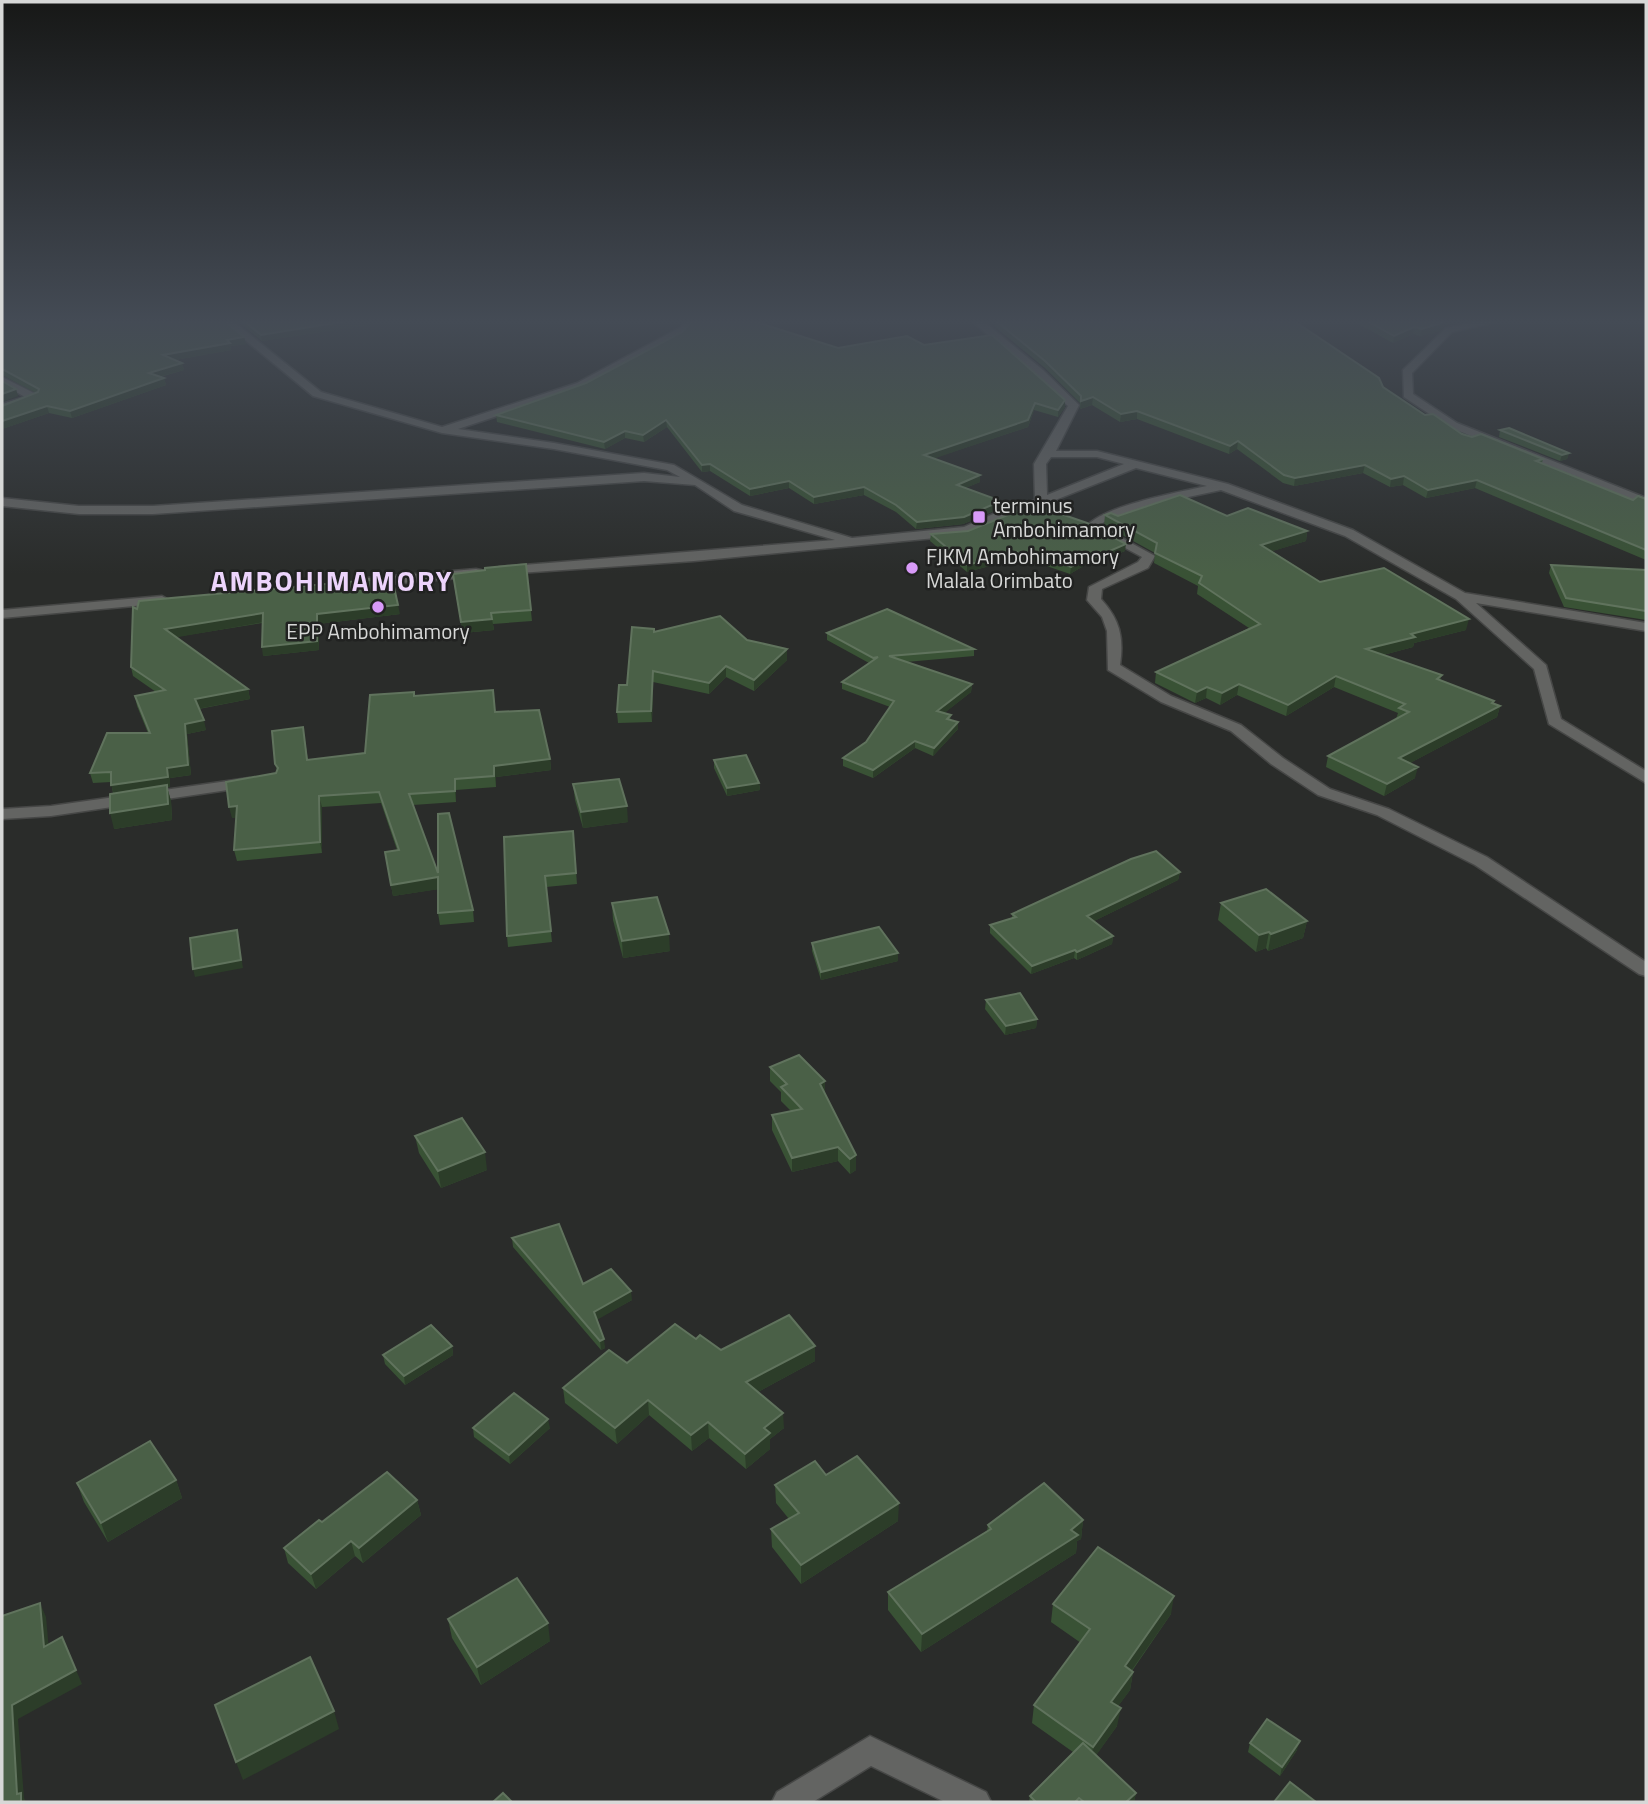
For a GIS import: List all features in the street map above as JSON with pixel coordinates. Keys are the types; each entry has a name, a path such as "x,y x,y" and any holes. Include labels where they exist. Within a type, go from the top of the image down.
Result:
{"street":[{"path":"356,405 442,430 554,446 670,467 738,508 856,542"},
{"path":"442,430 519,405"},
{"path":"1041,502 1040,464 1074,405"},
{"path":"1423,405 1453,425 1646,502"},
{"path":"1048,454 1097,454 1224,487 1349,533 1461,596 1541,668 1554,721 1646,778"},
{"path":"358,583 967,531 1013,510 1041,502 1135,464"},
{"path":"2,502 79,510 153,510 644,477 698,482"},
{"path":"1224,487 1127,510 1100,519 1092,527 1149,556 1143,565 1096,587 1094,600 1110,617 1118,636 1113,667 1166,699 1236,729 1324,792 1383,812 1481,861 1646,970"},
{"path":"1461,596 1646,627"},
{"path":"2,614 180,598"},
{"path":"2,814 51,811 270,780"},
{"path":"787,1802 870,1750 976,1802"}],"building":[{"path":"87,405 70,411 47,406 2,421 2,406"},
{"path":"524,405 1034,405 1028,420 924,455 980,475 957,485 1001,501 964,517 917,522 896,505 864,487 814,497 789,481 750,489 710,464 702,465 666,420 643,435 625,431 604,442 496,415"},
{"path":"1042,405 1061,405 1058,410"},
{"path":"1106,405 1410,405 1425,415 1433,414 1462,434 1472,437 1481,434 1543,459 1536,461 1633,500 1638,496 1646,499 1646,550 1477,480 1428,490 1404,476 1391,479 1365,465 1295,478 1284,475 1238,441 1230,446 1137,411 1121,414"},
{"path":"1509,428 1569,453 1562,455 1500,430"},
{"path":"1180,495 1227,516 1248,508 1307,531 1261,545 1320,582 1384,568 1469,619 1411,634 1415,637 1366,649 1442,675 1437,679 1494,701 1492,703 1500,706 1399,758 1418,767 1387,784 1328,756 1409,712 1399,708 1405,704 1336,676 1288,705 1239,684 1222,693 1207,687 1197,692 1156,672 1260,624 1199,583 1202,576 1155,553 1157,543 1105,515 1111,513 1118,516"},
{"path":"1044,508 1087,523 1126,544 1089,560 1086,558 1071,567 1029,553 1023,556 1017,552 967,565 931,534 968,531 1023,509 1033,512"},
{"path":"526,564 531,610 491,613 492,619 461,622 453,574"},
{"path":"1551,565 1646,570 1646,611 1566,598"},
{"path":"392,578 398,605 317,614 317,641 262,647 263,613 165,629 248,689 195,699 204,720 185,724 188,765 167,768 168,777 111,785 111,772 90,773 107,733 150,733 135,696 165,690 131,667 133,607 137,609 139,601"},
{"path":"887,609 974,649 889,656 972,684 937,711 951,715 947,719 958,722 934,748 915,741 873,770 843,758 866,742 894,701 842,682 878,657 873,658 827,633"},
{"path":"720,616 747,640 787,649 754,680 726,666 709,683 653,671 651,711 617,712 619,685 627,685 632,627 654,629 654,632"},
{"path":"493,690 495,712 539,710 550,759 494,766 494,776 455,779 455,791 409,794 438,873 438,814 449,813 473,910 438,913 438,877 391,885 385,852 399,850 379,792 319,796 320,842 234,850 237,806 229,807 226,782 276,773 278,768 275,764 272,731 303,727 307,760 365,753 370,695 414,692 414,696"},
{"path":"746,755 759,783 727,788 714,760"},
{"path":"619,779 627,806 581,812 573,784"},
{"path":"167,785 168,804 110,813 110,794"},
{"path":"573,831 576,873 545,876 551,931 507,936 504,837"},
{"path":"1156,851 1180,872 1087,916 1113,936 1077,952 1075,950 1032,966 990,925 1016,917 1012,914 1131,859"},
{"path":"1266,889 1307,921 1271,934 1269,932 1259,935 1221,903"},
{"path":"657,897 669,934 622,941 612,903"},
{"path":"879,927 898,953 821,972 812,943"},
{"path":"237,930 241,960 193,969 190,938"},
{"path":"1020,993 1037,1019 1006,1026 986,1000"},
{"path":"799,1055 825,1081 820,1084 856,1155 850,1159 838,1147 792,1158 772,1115 802,1109 781,1087 787,1084 770,1067"},
{"path":"462,1118 485,1152 438,1171 415,1136"},
{"path":"559,1224 583,1284 611,1269 631,1291 594,1312 604,1339 600,1341 512,1238"},
{"path":"789,1315 815,1346 746,1382 783,1413 764,1428 770,1433 745,1454 708,1422 691,1435 648,1400 615,1428 563,1388 609,1350 627,1363 675,1324 696,1339 700,1335 721,1350"},
{"path":"431,1325 452,1346 404,1376 383,1355"},
{"path":"514,1393 548,1419 509,1455 473,1428"},
{"path":"150,1441 176,1480 101,1523 77,1483"},
{"path":"857,1456 899,1503 801,1565 771,1529 799,1513 775,1485 815,1461 826,1475"},
{"path":"387,1472 417,1500 359,1548 351,1541 311,1574 284,1548 319,1520 322,1522"},
{"path":"1044,1483 1083,1520 1071,1530 1078,1535 922,1634 888,1592 991,1529 988,1525"},
{"path":"1098,1547 1174,1596 1125,1666 1133,1672 1111,1702 1121,1708 1093,1747 1034,1705 1090,1629 1053,1604"},
{"path":"517,1578 548,1623 477,1667 448,1619"},
{"path":"40,1603 44,1647 62,1637 76,1670 12,1705 17,1794 21,1793 21,1802 2,1802 2,1616"},
{"path":"310,1657 334,1711 236,1762 215,1705"},
{"path":"1267,1719 1300,1741 1282,1767 1250,1743"},
{"path":"1083,1743 1136,1793 1126,1802 1084,1802 1079,1798 1075,1802 1036,1802 1030,1796"},
{"path":"1290,1782 1316,1802 1274,1802"},
{"path":"503,1793 512,1802 493,1802"}],"place":[{"name":"terminus Ambohimamory","path":"979,517"},
{"name":"FJKM Ambohimamory Malala Orimbato","path":"912,568"},
{"name":"EPP Ambohimamory","path":"378,607"}],"district":[{"name":"AMBOHIMAMORY","path":"332,580"}]}
